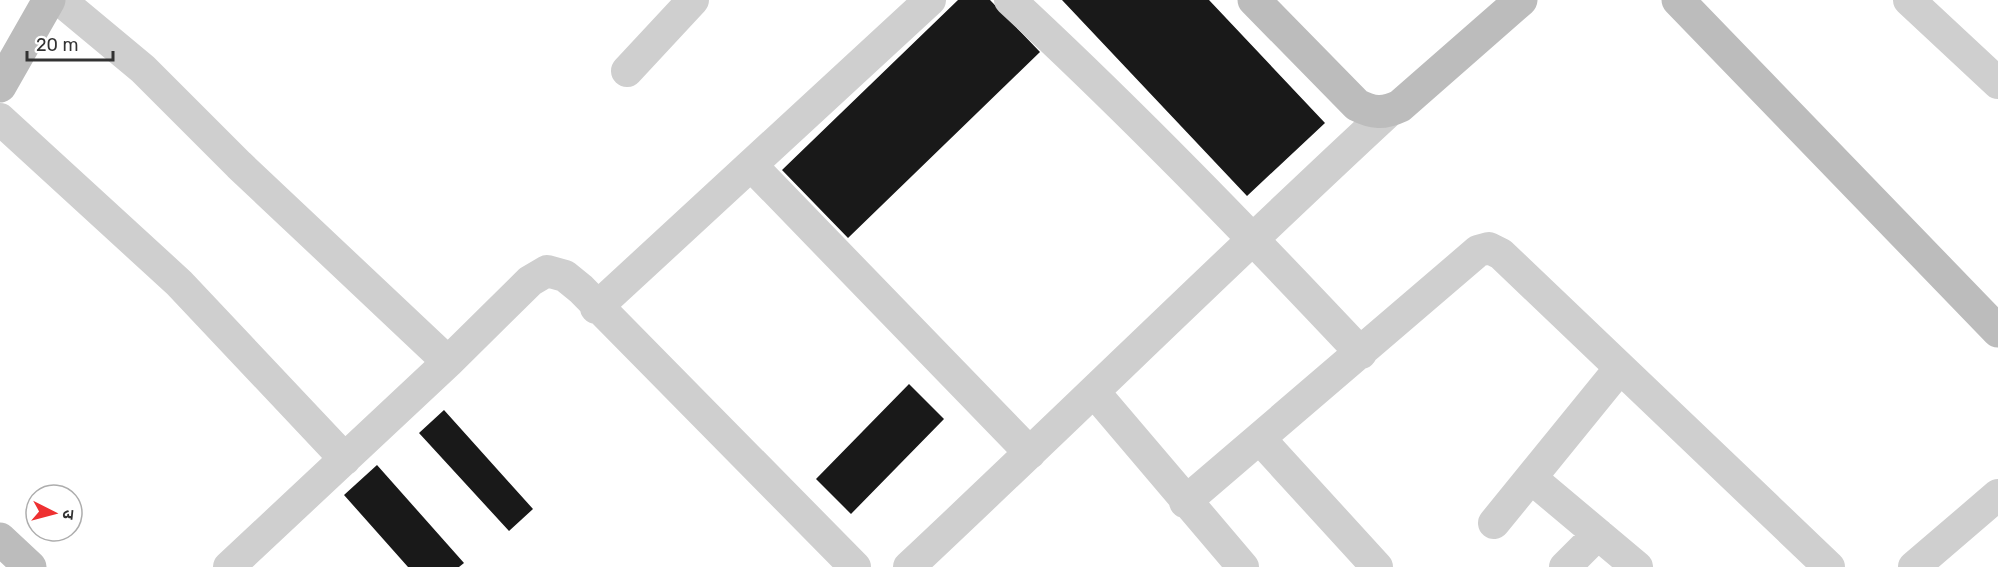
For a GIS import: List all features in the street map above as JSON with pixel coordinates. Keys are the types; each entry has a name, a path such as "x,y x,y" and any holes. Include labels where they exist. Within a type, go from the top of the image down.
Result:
{"street":[{"path":"0,86 49,0"},
{"path":"60,0 143,69 239,165 448,362"},
{"path":"627,71 692,0"},
{"path":"596,308 930,0"},
{"path":"1010,0 1067,52 1252,237 1361,353"},
{"path":"1254,0 1357,105 1371,112 1387,113"},
{"path":"909,567 1095,393 1252,237 1387,113 1400,106 1521,0"},
{"path":"1678,0 1998,331"},
{"path":"1909,0 1998,83"},
{"path":"0,119 179,283 345,459"},
{"path":"751,165 1030,453"},
{"path":"1185,502 1478,251 1489,248 1501,254 1829,567"},
{"path":"229,567 530,282 547,271 565,276 580,288 596,308 855,567"},
{"path":"1494,523 1620,368"},
{"path":"1095,393 1185,502 1244,567"},
{"path":"1260,439 1377,567"},
{"path":"1531,478 1636,567"},
{"path":"1914,567 1993,509"},
{"path":"1565,567 1598,534"},
{"path":"0,539 30,567"}],"building":[{"path":"958,0 990,0 1040,52 848,238 782,170"},
{"path":"1062,0 1209,0 1325,123 1247,196"},
{"path":"909,384 944,419 851,514 816,479"},
{"path":"444,410 533,509 509,531 419,433"},
{"path":"377,465 464,563 459,567 408,567 344,495"}]}
